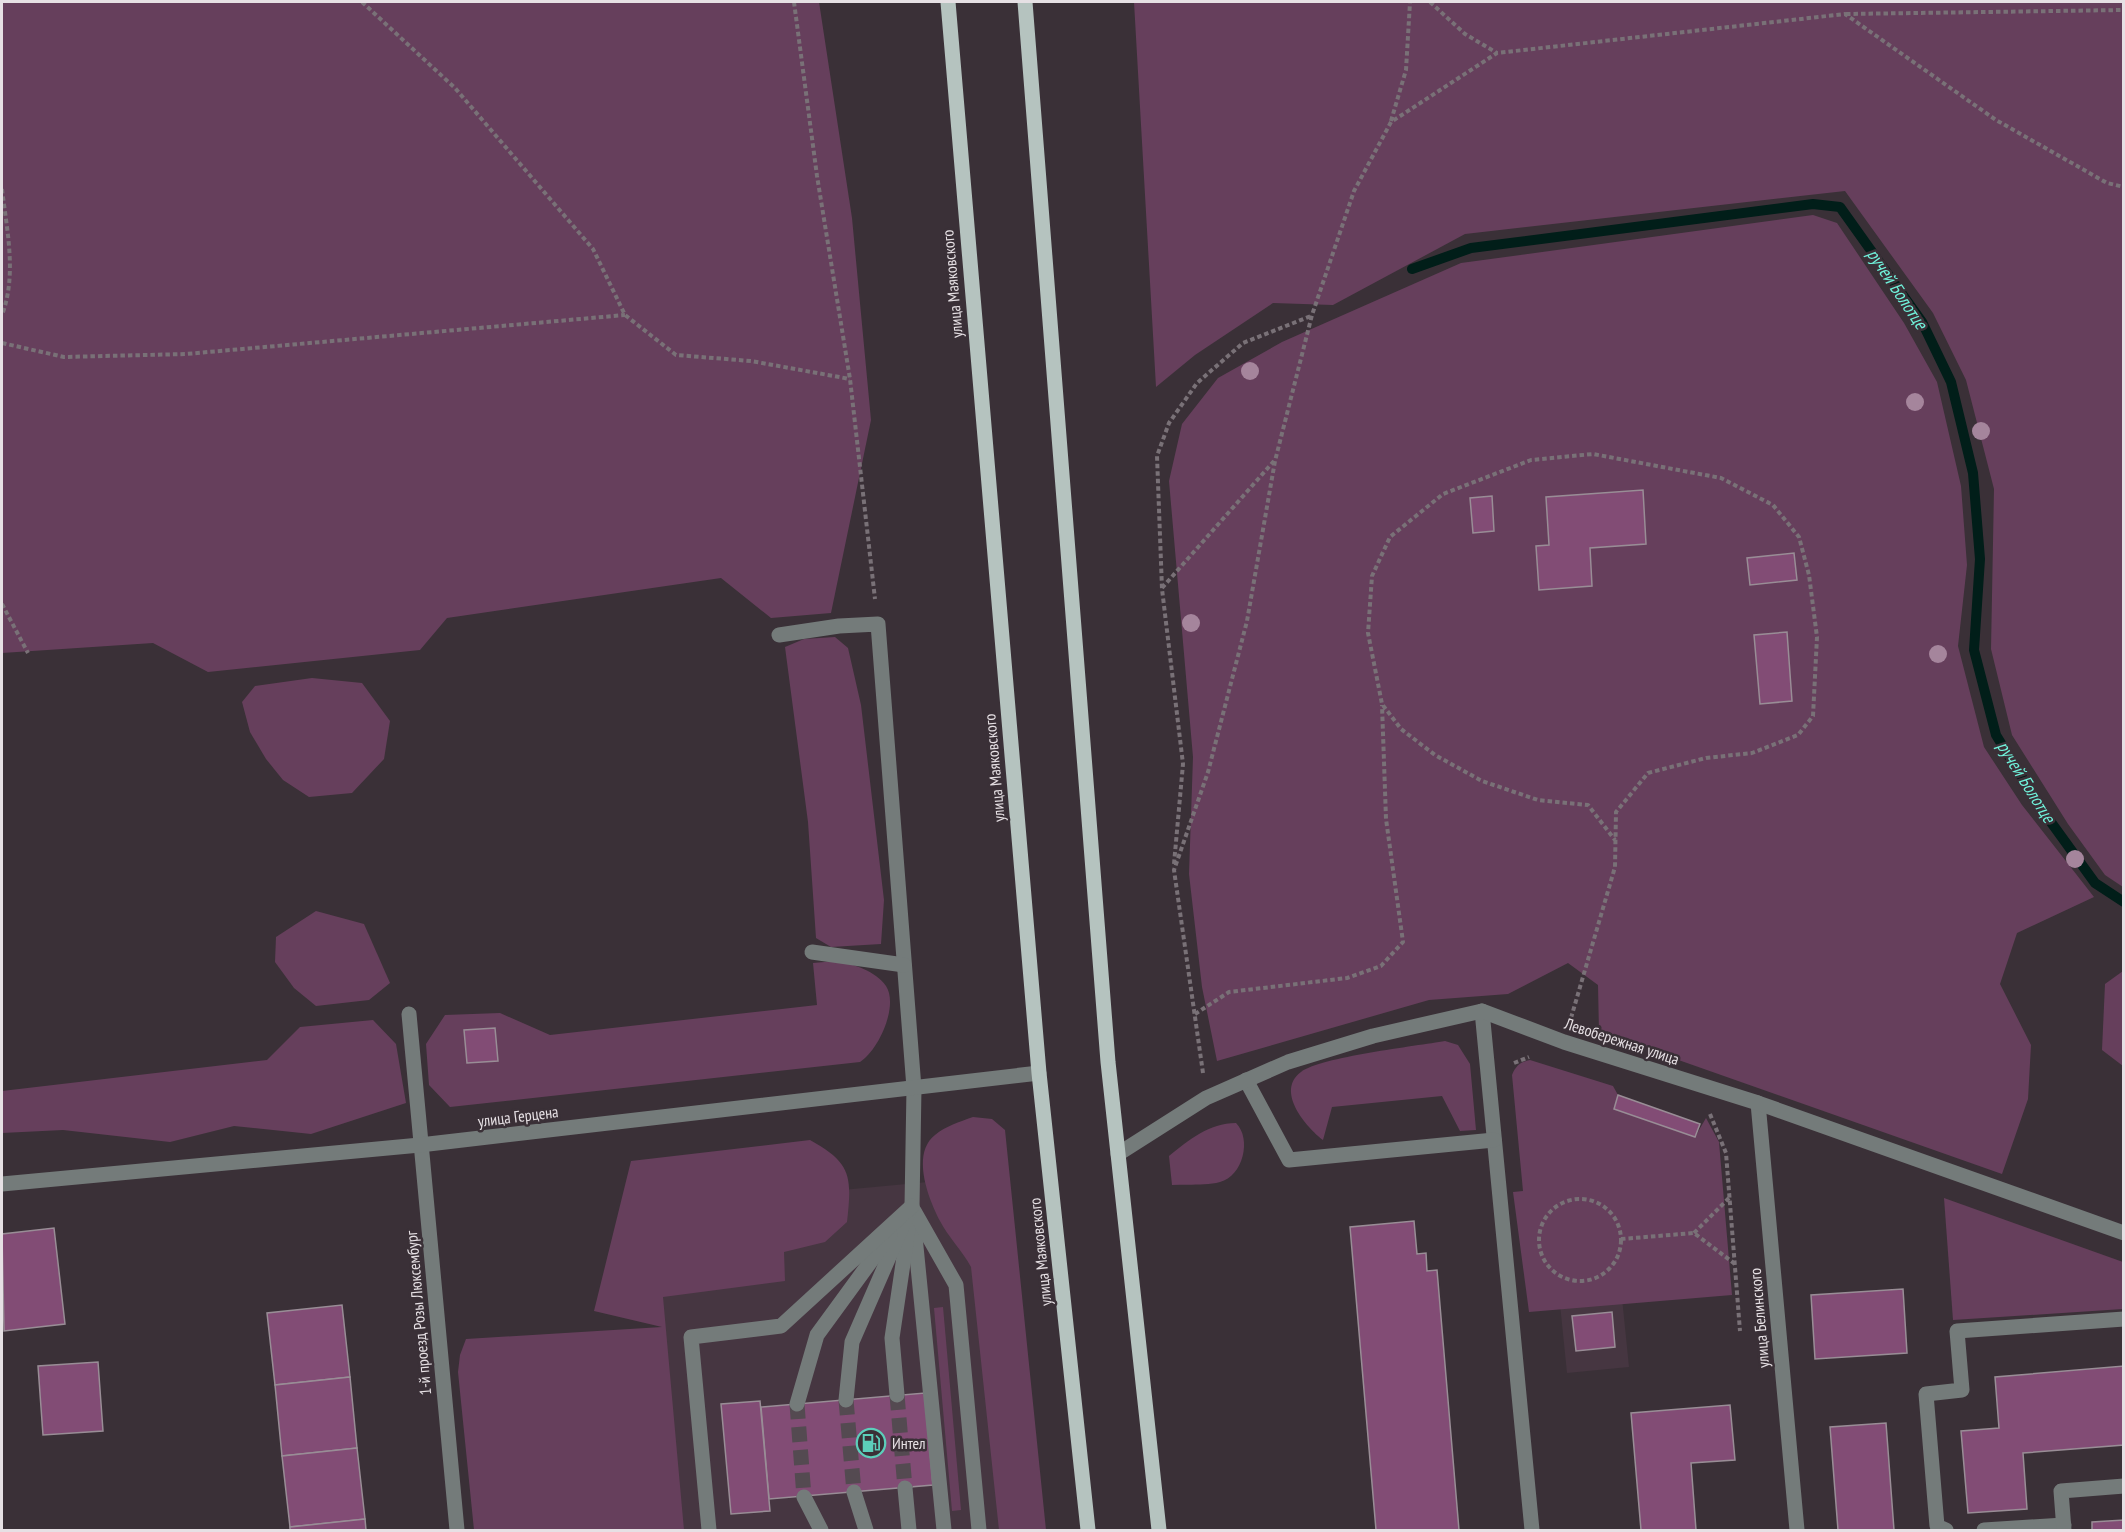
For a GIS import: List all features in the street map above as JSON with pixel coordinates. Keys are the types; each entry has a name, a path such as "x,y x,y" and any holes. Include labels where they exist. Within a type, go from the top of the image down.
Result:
{"main road":[{"name":"улица Маяковского","path":"948,2 1039,1073 1088,1530"},
{"path":"1025,2 1107,1050 1159,1530"}],"street":[{"path":"779,635 839,626 878,624 914,1088 912,1206 944,1530"},
{"path":"812,952 904,965"},
{"path":"1118,1154 1206,1098 1288,1062 1373,1036 1482,1011 1532,1530"},
{"name":"Левобережная улица","path":"1482,1011 1564,1042 1758,1103 2124,1233"},
{"name":"1-й проезд Розы Люксембург","path":"409,1014 457,1530"},
{"name":"улица Герцена","path":"2,1184 420,1145 1039,1073"},
{"path":"1246,1080 1289,1160 1494,1140"},
{"name":"улица Белинского","path":"1758,1103 1797,1530"},
{"path":"897,1395 892,1338 912,1206"},
{"path":"846,1400 852,1342 912,1206"},
{"path":"797,1404 817,1335 912,1206"},
{"path":"709,1530 691,1337 781,1326 912,1206"},
{"path":"912,1206 956,1286 980,1530"},
{"path":"1946,1530 1937,1526 1926,1394 1962,1390 1957,1331 2124,1319"},
{"path":"1984,1530 2064,1528 2061,1491 2124,1486"},
{"path":"905,1488 909,1530"},
{"path":"854,1492 866,1530"},
{"path":"804,1497 821,1530"}],"path":[{"path":"362,2 455,88 593,249 625,315 676,355 751,362 850,379"},
{"path":"794,2 817,176 850,379 878,624"},
{"path":"1174,870 1208,772 1247,621 1275,460 1312,315 1353,191 1391,122 1406,70 1410,2"},
{"path":"1430,2 1465,34 1497,53"},
{"path":"1391,122 1497,53 1845,14 2124,10"},
{"path":"1845,14 1996,120 2107,183 2124,187"},
{"path":"2,189 11,254 8,300 2,315"},
{"path":"2,344 64,357 186,354 625,315"},
{"path":"1206,1098 1174,870 1183,764 1162,589 1157,456 1169,423 1197,383 1243,343 1312,315"},
{"path":"1195,1014 1229,992 1347,978 1359,974 1381,966 1403,942 1386,819 1382,704 1368,633 1372,576 1390,537 1443,494 1531,460 1593,454 1721,478 1773,505 1799,537 1809,575 1817,637 1813,716 1798,735 1752,753 1706,758 1648,773 1616,812 1615,867 1564,1042"},
{"path":"1162,589 1275,460"},
{"path":"2,604 28,653"},
{"path":"1382,704 1401,729 1435,755 1482,781 1538,800 1588,805 1616,840"},
{"path":"1511,1067 1521,1058 1540,1058"},
{"path":"1703,1086 1711,1118 1726,1153 1740,1331"},
{"path":"1700,1115 1711,1118"},
{"path":"1621,1239 1694,1233 1730,1197"},
{"path":"1576,1199 1590,1199 1612,1214 1619,1226 1621,1239 1619,1253 1613,1265 1603,1274 1577,1281 1564,1278 1552,1271 1541,1254 1539,1233 1543,1220 1552,1209 1576,1199"},
{"path":"1694,1233 1735,1264"}],"shaded area":[{"path":"2,2 819,2 852,218 871,420 831,613 771,618 721,578 447,618 420,650 208,672 153,643 2,653"},
{"path":"1134,2 2123,2 2123,887 2105,875 2068,824 2012,735 1991,649 1994,489 1966,380 1933,313 1845,191 1465,234 1333,305 1273,303 1195,355 1156,387"},
{"path":"1813,215 1837,223 1904,323 1937,382 1961,486 1967,565 1958,646 1984,747 2022,805 2094,897 2017,933 2000,984 2031,1045 2028,1099 2002,1174 1599,1032 1598,985 1568,963 1508,994 1429,1000 1217,1061 1202,987 1189,874 1193,757 1169,481 1182,424 1218,378 1282,342 1461,263"},
{"path":"835,637 848,648 861,705 884,900 881,944 831,947 816,938 808,822 785,647 804,639"},
{"path":"312,678 362,683 390,721 384,759 352,793 309,797 283,780 266,759 250,732 242,702 255,686"},
{"path":"316,911 364,924 390,983 369,1000 316,1006 294,988 275,962 276,937"},
{"path":"836,961 870,972 882,981 889,995 890,1005 885,1027 873,1048 860,1062 450,1107 429,1085 426,1044 445,1015 500,1013 550,1035 817,1005 813,963"},
{"path":"2123,971 2123,1066 2102,1050 2105,984"},
{"path":"373,1020 396,1044 406,1103 311,1134 234,1126 170,1142 63,1130 2,1133 2,1091 267,1060 300,1027"},
{"path":"1445,1041 1458,1045 1470,1064 1476,1130 1460,1131 1442,1096 1332,1107 1323,1140 1309,1127 1296,1108 1291,1089 1294,1080 1301,1072 1311,1067 1348,1057"},
{"path":"1530,1060 1613,1086 1618,1095 1614,1109 1695,1137 1706,1118 1719,1142 1732,1295 1529,1312 1513,1192 1523,1191 1512,1075 1519,1064"},
{"path":"973,1117 992,1119 1005,1130 1046,1530 999,1530 971,1267 940,1221 924,1176 924,1153 928,1143 944,1129"},
{"path":"1236,1123 1243,1138 1243,1156 1228,1178 1214,1183 1172,1185 1169,1156 1208,1129"},
{"path":"810,1140 834,1156 846,1173 849,1182 847,1222 825,1242 784,1252 785,1281 663,1297 684,1530 474,1530 458,1372 460,1355 466,1339 662,1327 594,1311 631,1161"},
{"path":"992,1176 1026,1530 681,1530 651,1208"},
{"path":"1944,1198 2123,1262 2123,1309 1953,1320"},
{"path":"1622,1298 1629,1367 1567,1373 1560,1304"},
{"path":"943,1307 961,1510 952,1511 934,1308"}],"building":[{"path":"1643,490 1646,544 1590,548 1592,586 1539,590 1536,546 1549,545 1546,497"},
{"path":"1492,496 1494,531 1473,533 1470,498"},
{"path":"1794,553 1797,580 1750,585 1747,558"},
{"path":"1787,632 1792,701 1760,704 1754,635"},
{"path":"495,1028 498,1061 467,1063 464,1030"},
{"path":"1618,1095 1700,1124 1695,1137 1614,1109"},
{"path":"1414,1221 1417,1254 1426,1253 1427,1271 1437,1270 1459,1530 1376,1530 1350,1227"},
{"path":"54,1228 65,1324 4,1331 2,1234"},
{"path":"1903,1289 1907,1353 1815,1359 1811,1295"},
{"path":"342,1305 350,1377 275,1385 267,1313"},
{"path":"1612,1312 1615,1347 1576,1351 1572,1316"},
{"path":"98,1362 103,1431 43,1435 38,1366"},
{"path":"2124,1366 2124,1445 2023,1453 2027,1509 1968,1513 1961,1431 1999,1428 1995,1377"},
{"path":"350,1377 357,1448 282,1456 275,1385"},
{"path":"925,1393 933,1485 769,1499 761,1407"},
{"path":"760,1401 770,1511 731,1514 721,1404"},
{"path":"1730,1405 1735,1460 1691,1463 1696,1530 1641,1530 1631,1413"},
{"path":"1886,1423 1894,1530 1838,1530 1830,1427"},
{"path":"357,1448 365,1519 290,1527 282,1456"},
{"path":"365,1519 366,1530 290,1530 290,1527"},
{"path":"2124,1520 2124,1530 2092,1530 2092,1522"}],"waterway":[{"name":"ручей Болотце","path":"1412,269 1471,248 1813,204 1840,207 1922,322 1951,382 1973,473 1980,559 1974,650 1996,735 2040,807 2095,883 2124,902"}],"tunnel":[{"path":"897,1395 905,1488"},
{"path":"846,1400 854,1492"},
{"path":"797,1404 804,1497"}],"place":[{"name":"Интел","path":"871,1443"}]}
